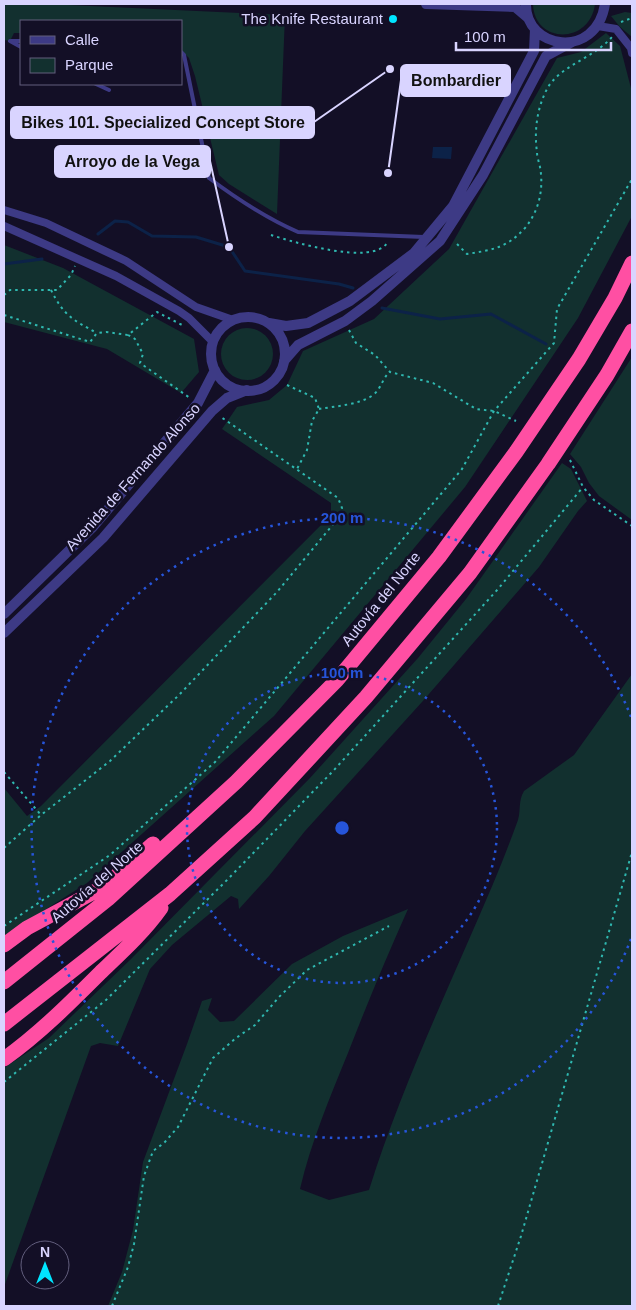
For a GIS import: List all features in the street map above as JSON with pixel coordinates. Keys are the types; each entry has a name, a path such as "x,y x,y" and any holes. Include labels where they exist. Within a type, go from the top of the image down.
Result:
{"highway":[{"name":"Autovía del Norte","path":"4,982 108,899 236,782 337,680 438,557 516,452 579,359 615,298 632,263"},
{"path":"4,1024 170,894 255,817 366,697 470,573 548,464 607,375 632,331"},
{"path":"4,944 27,928 105,886 183,818 236,782"},
{"path":"4,1059 30,1040 148,926 170,894"}],"street":[{"path":"426,4 514,8 528,18 535,29 546,38 559,42 572,42"},
{"path":"526,4 528,18"},
{"path":"284,361 298,345 345,321 372,301 440,241 483,175 546,56 591,34 603,16 605,4"},
{"path":"598,26 616,29 631,48 632,53"},
{"path":"269,323 277,330 285,350 281,371 270,382 257,389 247,390 231,386 225,382 215,370 211,351 213,342 224,326 233,320 245,317 257,318 269,323 286,326 308,323 350,301 414,253 453,206 534,51 535,29"},
{"path":"4,210 46,223 126,261 196,307 233,320"},
{"path":"4,226 116,276 188,318 213,342"},
{"name":"Avenida de Fernando Alonso","path":"4,614 92,528 198,403 215,370"},
{"name":"Avenida de Fernando Alonso","path":"4,633 103,538 212,411 227,398 247,390"}],"lane":[{"path":"20,41 10,41 20,46"},
{"path":"182,53 184,55 209,178 281,225 298,232 428,237"},
{"path":"98,85 109,90"}],"path":[{"path":"457,244 467,254 493,250 512,242 531,220 540,199 541,169 537,152 537,116 548,86 557,76 589,56 610,39 622,21 632,18"},
{"path":"4,926 110,855 215,762 462,469 494,411 554,343 557,309 632,179"},
{"path":"270,235 304,245 347,252 371,253 382,250 387,245 388,236"},
{"path":"4,295 10,290 57,290 71,275 79,260"},
{"path":"51,290 57,302 71,319 97,333 106,332 128,335 135,339 143,354 140,363 198,403"},
{"path":"128,335 157,312 184,327 188,318"},
{"path":"4,315 90,342 97,333"},
{"path":"345,321 356,343 376,355 390,372 433,383 476,409 494,411 516,421"},
{"path":"297,469 307,450 312,421 319,410 360,401 374,394 382,385 384,376 390,372"},
{"path":"287,385 315,398 319,410"},
{"path":"4,848 40,815 110,761 179,695 276,592 340,516 342,508 338,498 212,411"},
{"path":"570,460 583,487 594,500 632,526"},
{"path":"4,1082 106,1000 234,874 334,770 498,589 583,487"},
{"path":"4,772 40,815"},
{"path":"498,1306 521,1236 632,852"},
{"path":"112,1306 128,1267 134,1244 144,1176 153,1151 164,1143 178,1127 213,1058 236,1038 255,1026 279,997 307,970 389,926"}],"green space":[{"path":"4,4 47,4 285,15 277,214 229,184 219,175 195,76 189,58 182,51 182,20 20,20 20,33 14,33 10,41 4,40"},
{"path":"533,4 595,4 591,17 583,27 573,33 562,34 542,27 536,17"},
{"path":"625,12 632,13 632,37 611,16"},
{"path":"606,33 620,46 632,92 632,216 578,318 465,487 274,716 87,883 4,936 4,788 27,816 41,806 331,515 331,503 222,429 237,407 269,400 287,385 303,351 374,319 449,249 557,58 581,52"},
{"path":"4,245 63,268 194,339 199,372 181,393 107,349 4,322"},
{"path":"242,328 252,328 261,332 269,340 273,354 269,368 261,376 252,380 242,380 233,376 225,368 221,359 221,349 225,340 233,332"},
{"path":"632,357 632,520 599,496 589,483 581,467 570,454"},
{"path":"562,463 571,469 587,501 539,567 422,702 305,831 269,876 239,909 238,899 231,896 172,945 150,969 118,1046 100,1043 91,1046 4,1287 4,1068 49,1038 131,959 310,778 418,658 466,599"},
{"path":"632,674 632,1306 108,1306 122,1272 133,1230 143,1162 202,1001 212,998 208,1010 220,1022 234,1021 292,964 343,936 408,909 377,980 328,1103 315,1137 300,1189 329,1200 369,1190 411,1074 506,852 518,820 521,798 524,791 574,755"}],"water":[{"path":"433,147 452,147 451,159 432,158"}],"waterway":[{"path":"98,234 115,221 128,222 152,236 196,237 229,247 245,271 339,284 353,288"},
{"path":"4,264 42,259"},
{"path":"382,308 440,319 491,314 546,344"}],"place":[{"name":"The Knife Restaurant","path":"393,19"},
{"name":"Bikes 101. Specialized Concept Store","path":"390,69"},
{"name":"Bombardier","path":"388,173"},
{"name":"Arroyo de la Vega","path":"229,247"}]}
